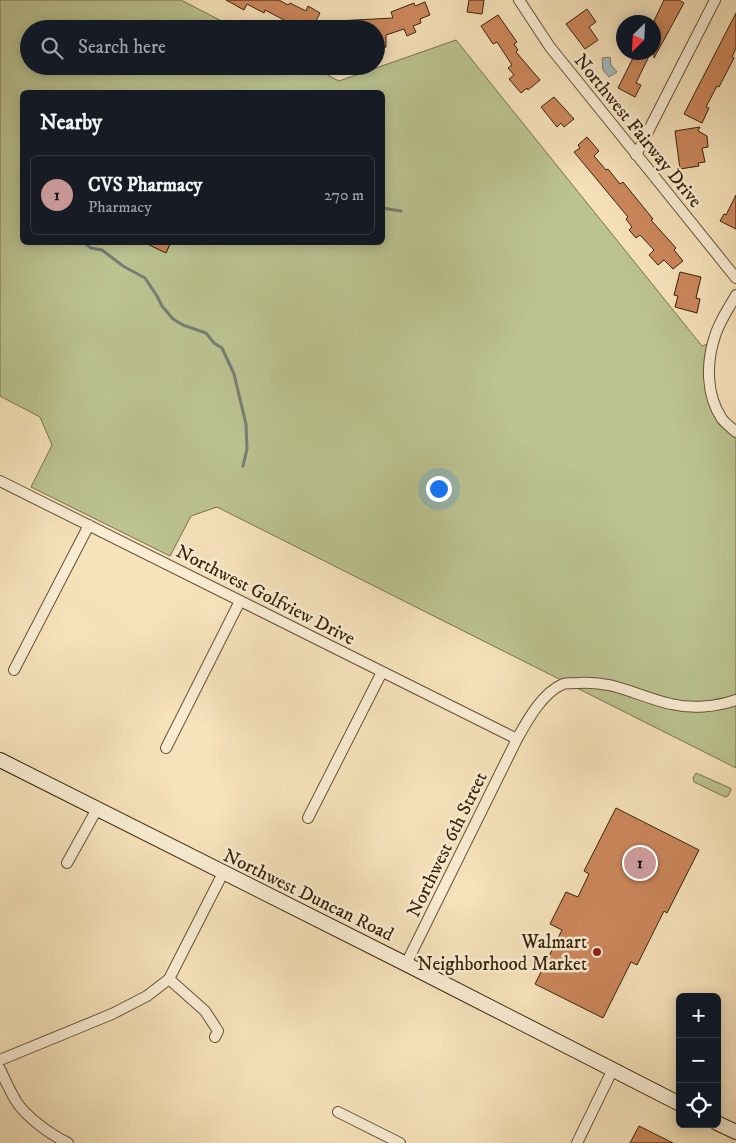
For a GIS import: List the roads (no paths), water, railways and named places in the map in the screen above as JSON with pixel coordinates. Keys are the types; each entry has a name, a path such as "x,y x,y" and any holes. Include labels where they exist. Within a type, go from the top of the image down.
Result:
{"street":[{"name":"Northwest Fairway Drive","path":"519,0 550,47 736,278"},
{"path":"636,155 715,0"},
{"path":"736,295 715,335 708,373 712,397 722,419 736,432"},
{"name":"Northwest Golfview Drive","path":"0,481 517,739"},
{"path":"14,670 89,525"},
{"path":"166,748 240,601"},
{"path":"308,818 382,672"},
{"name":"Northwest 6th Street","path":"406,964 529,716 547,696 564,684 596,682 624,688 672,704 695,707 726,704 736,700"},
{"name":"Northwest Duncan Road","path":"0,760 676,1102"},
{"path":"67,863 97,809"},
{"path":"0,1060 112,1014 147,996 169,979 223,873"},
{"path":"169,979 205,1011 218,1031 215,1037"},
{"path":"0,1069 17,1103 56,1138 68,1143"},
{"path":"578,1143 612,1070"},
{"path":"338,1112 400,1143"},
{"path":"721,1125 736,1132"}],"water":[{"path":"610,57 611,65 617,72 609,77 603,70 602,58"}],"waterway":[{"path":"385,208 401,211"},
{"path":"87,245 91,248 102,250 123,266 145,278 162,306 173,319 183,325 206,333 214,343 222,348 234,374 246,424 247,449 243,466"}],"place":[{"name":"CVS Pharmacy","path":"640,863"},
{"name":"Walmart Neighborhood Market","path":"597,952"}]}
